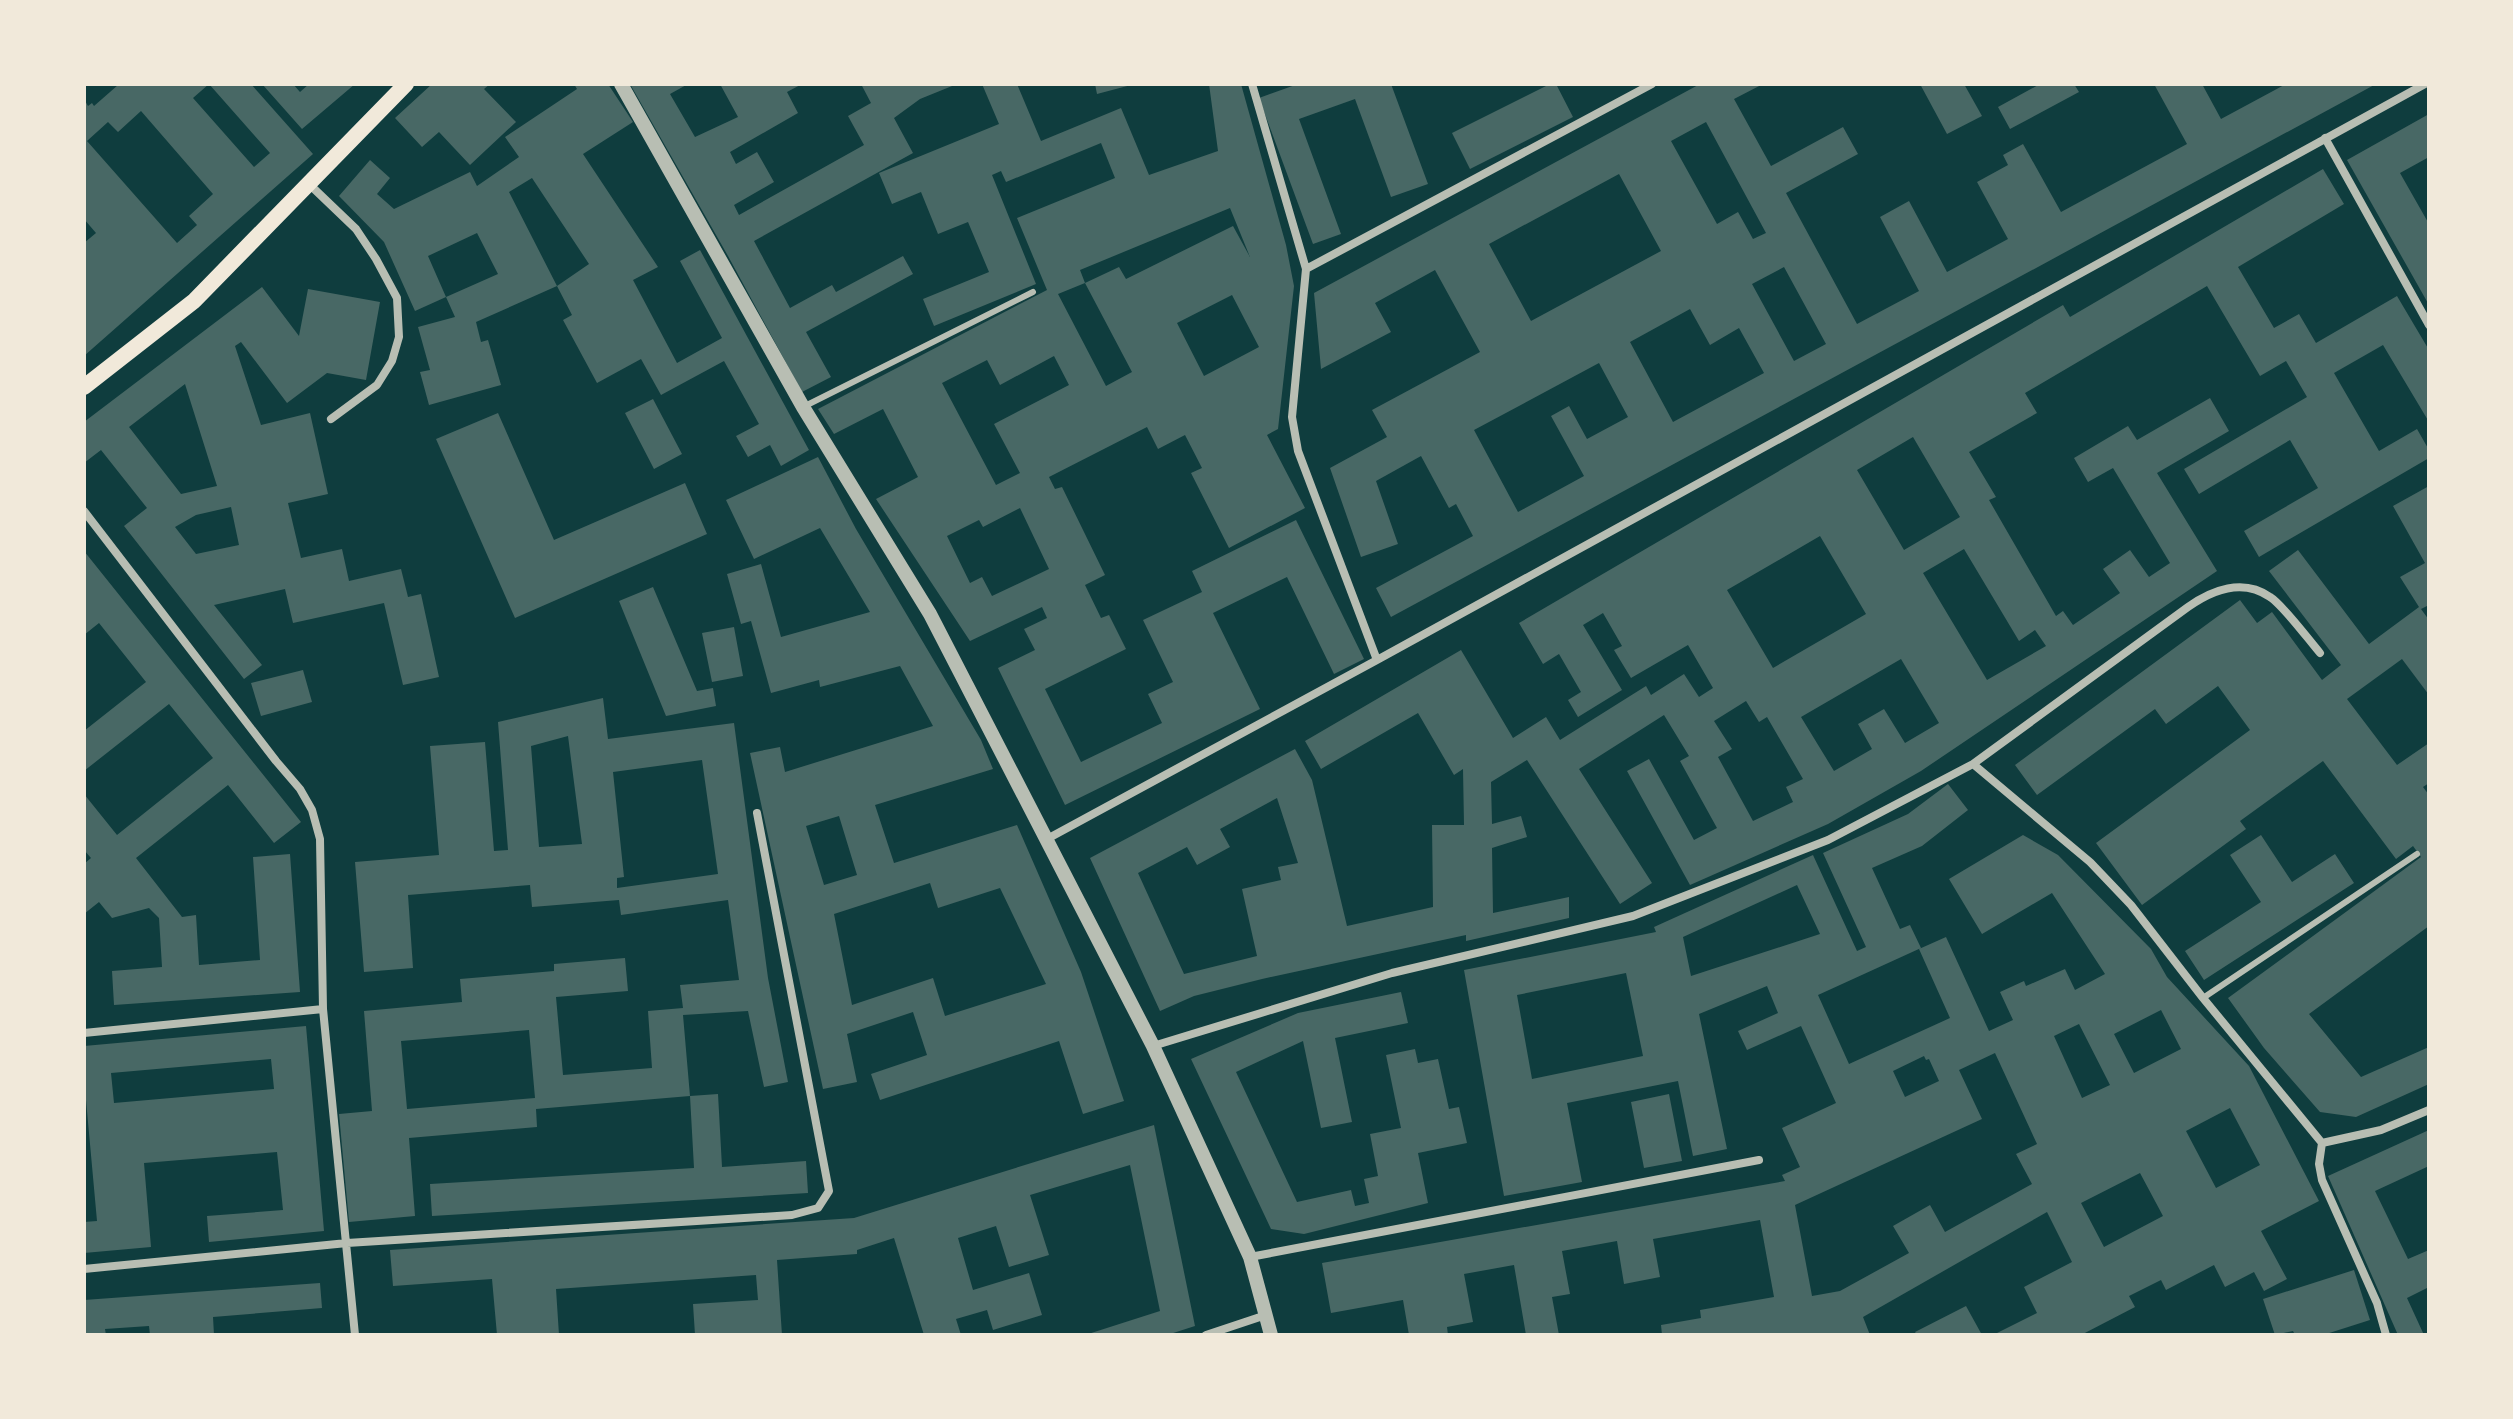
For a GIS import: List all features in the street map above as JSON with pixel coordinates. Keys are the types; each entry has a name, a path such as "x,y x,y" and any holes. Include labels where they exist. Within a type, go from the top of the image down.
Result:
{"main road":[{"path":"84,387 194,301 406,84"}],"street":[{"path":"621,84 803,407 930,614 1047,839 1153,1046 1250,1257 1271,1335"},
{"path":"1252,84 1306,269 1292,417 1298,451 1377,660"},
{"path":"1306,269 1652,84"},
{"path":"1047,839 2425,84"},
{"path":"2325,138 2429,325"},
{"path":"309,184 356,229 397,298 399,337 392,361 377,385 331,419"},
{"path":"84,511 300,789 312,810 320,839 323,1009 355,1335"},
{"path":"1153,1046 1392,973 1633,916 1828,840 1973,764 2188,607 2219,590 2248,588 2270,597 2320,653"},
{"path":"1973,764 2090,862 2131,905 2322,1143 2319,1164 2322,1180 2377,1303 2386,1335"},
{"path":"84,1269 347,1243 792,1215 818,1208 829,1191 757,813"},
{"path":"84,1033 323,1009"},
{"path":"2322,1143 2381,1130 2429,1110"},
{"path":"1250,1257 1759,1160"},
{"path":"1206,1335 1266,1315"}],"lane":[{"path":"803,407 1033,292"},
{"path":"2203,998 2417,854"}],"building":[{"path":"116,84 209,84 251,84 313,154 84,356 84,243 96,233 84,219 84,99 88,106 92,103 94,106","holes":["209,84 270,153 254,167 193,98","141,111 213,194 189,216 197,225 177,243 87,141 108,122 118,132"]},
{"path":"262,84 293,84 300,92 309,84 355,84 302,129"},
{"path":"432,84 490,84 484,89 516,122 470,165 439,132 422,147 395,118"},
{"path":"574,84 608,84 633,122 583,154 658,267 633,280 677,363 722,338 680,261 700,250 809,450 781,466 770,445 748,457 736,436 759,424 724,361 661,395 641,359 597,383 563,320 572,315 557,286 476,322 481,342 488,340 501,385 429,405 420,372 430,370 418,327 455,317 446,297 415,311 384,242 339,196 370,160 390,178 377,194 394,209 470,172 477,186 519,157 505,137 577,89","holes":["532,178 589,264 557,286 509,192","477,233 498,274 446,297 428,256"]},
{"path":"630,84 688,84 670,94 695,137 738,117 720,84 802,84 787,92 798,113 730,152 736,164 757,152 774,182 734,205 739,215 864,145 848,116 871,103 861,84 957,84 920,99 894,118 913,153 754,241 790,308 832,285 836,292 903,256 913,274 806,332 831,377 802,392"},
{"path":"982,84 1017,84 1041,141 1121,108 1149,175 1218,151 1209,84 1241,84 1286,245 1294,286 1278,429 1267,435 1305,508 1229,548 1191,473 1202,468 1185,435 1158,449 1147,427 1049,477 1055,489 1062,487 1105,575 1085,585 1101,618 1109,615 1126,649 1045,689 1081,762 1162,723 1148,694 1173,682 1143,620 1202,592 1192,571 1296,520 1364,659 1334,674 1287,577 1213,613 1260,709 1065,805 998,668 1035,650 1024,629 1047,618 1042,607 970,641 876,499 918,477 883,409 834,434 818,409 1047,290 1017,218 1115,178 1101,143 1006,182 1001,171 992,175 1036,284 934,326 923,299 989,272 968,222 938,234 921,192 892,204 879,173 999,124","holes":["1230,208 1250,257 1233,226 1126,279 1119,267 1085,283 1080,270","1085,283 1132,372 1106,386 1058,294","1232,295 1259,347 1204,376 1177,323","1054,356 1069,385 994,424 1020,473 996,485 942,383 987,360 1000,385","1020,508 1049,569 992,596 982,577 970,583 947,536 979,520 983,527"]},
{"path":"1095,84 1131,84 1131,85 1097,94"},
{"path":"1298,84 1391,84 1428,184 1391,197 1355,99 1299,119 1341,234 1313,244 1259,98"},
{"path":"1550,84 1556,84 1573,117 1470,169 1452,133"},
{"path":"1700,84 1763,84 1734,99 1771,166 1843,127 1858,154 1786,193 1857,324 1919,291 1880,217 1909,201 1947,272 2008,239 1977,182 2008,165 2003,155 2023,144 2061,212 2187,144 2154,84 2202,84 2221,119 2286,84 2376,84 1391,617 1376,588 1473,536 1456,504 1449,508 1421,456 1376,481 1398,544 1361,557 1330,468 1387,437 1372,410 1480,352 1435,270 1375,303 1391,332 1321,369 1314,293","holes":["1706,122 1766,233 1753,239 1738,212 1717,224 1671,141","1619,174 1661,251 1531,321 1489,244","1784,267 1826,344 1794,361 1752,284","1690,309 1710,345 1739,328 1764,373 1673,422 1630,342","1599,363 1628,417 1587,439 1569,406 1551,416 1584,476 1518,512 1474,430"]},
{"path":"1920,84 1964,84 1982,116 1947,134"},
{"path":"2040,84 2074,84 2079,92 2010,129 1998,107"},
{"path":"2429,114 2429,157 2400,173 2429,224 2429,305 2347,160"},
{"path":"2323,169 2344,204 2238,267 2274,328 2299,314 2316,343 2397,296 2429,350 2429,422 2383,345 2334,373 2379,451 2417,429 2429,450 2429,458 2259,557 2244,531 2318,488 2290,440 2199,494 2184,469 2307,397 2286,361 2260,376 2207,286 2025,393 2037,413 1969,452 1996,497 1989,500 2056,616 2063,611 2073,625 2120,593 2103,569 2130,550 2149,577 2170,563 2113,468 2088,482 2074,458 2128,426 2137,440 2210,398 2229,431 2157,473 2217,571 1921,771 1828,824 1690,885 1627,771 1649,759 1694,840 1717,828 1680,761 1689,756 1664,715 1579,769 1652,883 1620,904 1527,760 1491,782 1492,824 1521,816 1527,837 1492,848 1493,913 1569,897 1569,918 1466,941 1466,935 1262,979 1194,996 1160,1011 1090,858 1295,749 1312,780 1347,926 1433,907 1432,825 1464,825 1463,769 1454,775 1418,713 1321,769 1305,741 1461,650 1513,738 1546,717 1560,740 1646,686 1651,695 1684,674 1699,697 1713,688 1688,645 1631,678 1614,650 1622,646 1603,613 1583,625 1622,690 1578,717 1568,700 1581,692 1559,654 1543,664 1519,623 2063,305 2070,317","holes":["1913,437 1960,517 1904,550 1857,470","1820,536 1866,614 1773,668 1727,590","1964,549 2019,641 2035,630 2046,646 1987,680 1923,573","1901,659 1939,723 1905,743 1884,709 1858,724 1872,749 1834,771 1801,717","1746,701 1759,722 1767,717 1803,779 1786,787 1793,802 1753,821 1718,757 1732,749 1714,721","1277,798 1298,863 1278,867 1281,880 1242,889 1257,956 1184,974 1138,873 1187,847 1197,865 1230,847 1220,829"]},
{"path":"262,287 299,336 308,289 380,302 366,380 327,373 287,403 241,342 235,346 261,425 310,413 328,494 288,503 301,558 342,549 349,581 401,569 408,597 421,594 439,677 403,685 384,603 293,623 285,589 214,605 262,665 244,679 124,526 147,508 101,450 84,463 84,422","holes":["185,384 217,486 181,494 129,427","231,507 239,545 196,554 175,527 196,515"]},
{"path":"653,399 682,454 654,469 625,413"},
{"path":"498,413 554,540 685,483 707,534 515,618 436,439"},
{"path":"818,457 856,529 981,740 993,769 875,805 894,863 1017,825 1081,972 1124,1101 1083,1114 1059,1041 880,1100 871,1074 927,1055 913,1012 847,1034 857,1082 823,1089 750,753 780,747 785,772 933,726 900,666 820,687 819,680 771,693 751,621 741,624 727,574 761,564 781,637 870,612 820,528 754,559 726,500","holes":["839,816 857,875 824,885 806,826","930,883 938,908 1000,888 1046,984 945,1016 933,978 852,1005 834,914"]},
{"path":"2429,486 2429,605 2421,609 2429,620 2429,695 2402,659 2347,699 2397,765 2429,743 2429,783 2423,787 2429,795 2429,926 2309,1014 2361,1077 2429,1047 2429,1084 2356,1117 2320,1112 2264,1048 2228,998 2421,857 2413,846 2396,859 2323,761 2240,821 2246,829 2142,905 2096,843 2250,730 2218,686 2166,724 2155,709 2037,795 2015,765 2240,600 2257,623 2272,612 2322,680 2341,665 2269,571 2298,550 2369,644 2419,607 2400,577 2425,563 2393,506"},
{"path":"84,551 301,822 274,843 228,785 136,858 182,917 196,915 199,965 260,960 253,857 290,854 300,992 114,1005 112,971 162,967 159,918 149,908 112,918 99,902 84,914 84,864 91,858 84,850 84,794 117,835 213,758 169,704 84,771 84,731 146,682 99,623 84,635"},
{"path":"653,587 697,691 713,688 716,706 666,716 619,601"},
{"path":"734,627 743,676 712,682 702,633"},
{"path":"303,670 312,702 261,716 251,683"},
{"path":"603,698 608,739 734,723 768,978 788,1082 764,1087 748,1011 683,1015 690,1096 536,1109 537,1127 409,1138 415,1216 349,1222 339,1114 372,1111 364,1011 462,1002 460,979 554,971 554,964 625,958 628,991 556,997 563,1075 652,1068 648,1011 683,1008 680,985 739,980 728,900 621,915 619,900 532,907 530,885 408,895 413,968 364,972 355,862 439,855 430,746 485,742 494,851 508,850 498,722","holes":["568,736 582,844 539,847 531,746","702,760 718,874 617,888 617,878 624,877 613,772","529,1030 535,1098 407,1109 401,1041"]},
{"path":"1948,784 1968,810 1922,846 1872,868 1900,929 1910,925 1921,948 1818,995 1849,1064 1950,1018 1919,949 1946,937 1989,1031 2013,1020 2000,992 2024,981 2026,986 2065,969 2075,990 2105,974 2052,893 1982,934 1949,879 2023,835 2058,855 2151,949 2167,977 2249,1066 2319,1201 2261,1231 2287,1279 2264,1291 2254,1272 2225,1287 2214,1265 2166,1290 2161,1280 2129,1296 2135,1307 2081,1335 1993,1335 2037,1313 2024,1287 2072,1262 2047,1212 1863,1317 1870,1335 1662,1335 1661,1325 1701,1318 1700,1310 1774,1297 1760,1220 1653,1239 1660,1277 1624,1284 1617,1241 1562,1251 1570,1294 1552,1297 1559,1335 1526,1335 1514,1265 1464,1274 1473,1322 1447,1327 1448,1335 1409,1335 1403,1300 1331,1313 1322,1263 1785,1181 1782,1175 1800,1167 1782,1128 1836,1103 1801,1026 1747,1050 1738,1031 1778,1013 1767,986 1699,1014 1727,1149 1693,1156 1678,1081 1567,1103 1582,1182 1504,1196 1464,970 1656,932 1654,927 1813,855 1857,951 1866,947 1823,853 1908,814","holes":["1797,885 1820,934 1691,976 1683,937","1626,973 1643,1056 1532,1079 1517,995","2161,1010 2181,1049 2134,1073 2114,1034","2079,1024 2110,1085 2082,1098 2054,1036","1995,1053 2037,1144 2016,1154 2032,1184 1945,1232 1930,1205 1893,1226 1909,1253 1840,1291 1812,1296 1795,1205 1982,1119 1959,1070","1924,1056 1926,1060 1929,1059 1939,1081 1905,1097 1893,1071","2230,1108 2260,1165 2216,1188 2186,1131","2140,1173 2163,1216 2104,1247 2081,1203"]},
{"path":"2261,835 2292,882 2335,854 2354,883 2204,980 2185,951 2261,902 2230,855"},
{"path":"1401,992 1408,1023 1335,1038 1352,1122 1321,1128 1303,1041 1236,1072 1297,1202 1351,1190 1355,1206 1369,1203 1364,1179 1378,1176 1370,1134 1401,1128 1386,1055 1415,1049 1418,1063 1438,1059 1449,1109 1459,1107 1467,1143 1418,1153 1428,1203 1304,1234 1271,1229 1191,1059 1298,1013"},
{"path":"306,1026 324,1231 209,1242 207,1216 283,1210 277,1152 144,1163 151,1247 84,1253 84,1222 97,1221 84,1046","holes":["271,1059 274,1089 114,1103 111,1073"]},
{"path":"718,1094 722,1167 806,1161 808,1193 432,1216 430,1184 694,1168 690,1096"},
{"path":"1669,1094 1682,1161 1644,1168 1631,1102"},
{"path":"1154,1125 1195,1326 1167,1335 1085,1335 1160,1311 1130,1165 1030,1195 1049,1255 1009,1267 996,1226 958,1238 973,1290 1029,1273 1042,1315 993,1330 987,1310 956,1319 961,1335 924,1335 894,1238 857,1250 857,1254 777,1260 782,1335 695,1335 693,1304 758,1300 756,1275 556,1289 559,1335 497,1335 492,1279 393,1286 390,1250 854,1218"},
{"path":"2429,1130 2429,1166 2375,1191 2408,1259 2429,1250 2429,1287 2407,1298 2424,1335 2398,1335 2328,1176"},
{"path":"2354,1270 2370,1320 2323,1335 2295,1335 2293,1331 2275,1335 2263,1299"},
{"path":"320,1283 322,1308 213,1317 214,1335 150,1335 149,1326 105,1329 106,1335 84,1335 84,1300"},
{"path":"1966,1306 1982,1335 1917,1335 1915,1332"}]}
